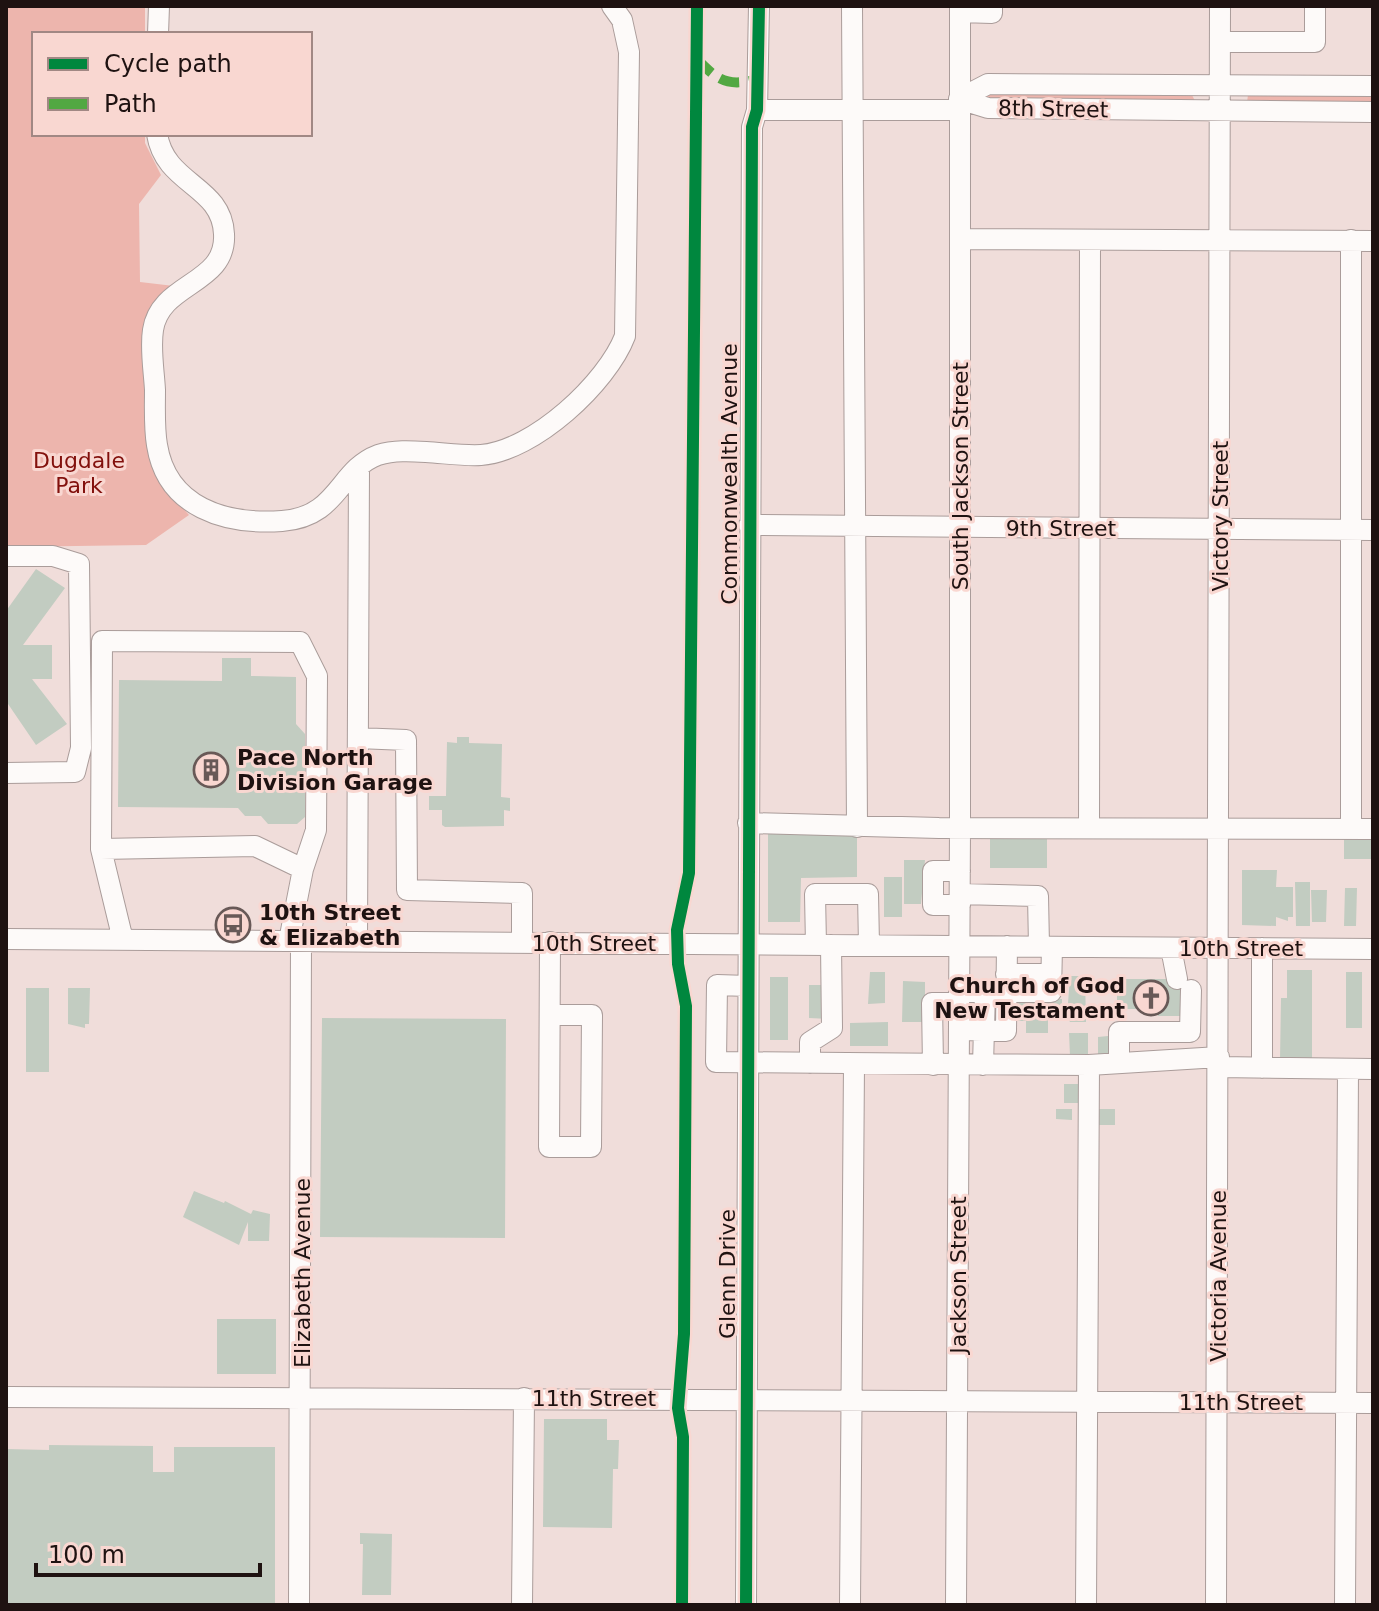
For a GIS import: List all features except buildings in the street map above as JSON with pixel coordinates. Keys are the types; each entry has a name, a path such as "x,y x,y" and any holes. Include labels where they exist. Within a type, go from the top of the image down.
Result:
{"street":[{"path":"158,32 159,6"},
{"path":"157,136 159,151 173,171 212,198 225,234 222,255 212,272 174,293 160,310 153,330 157,446 166,472 178,492 225,520 284,521 321,511 359,468 377,455 401,451 483,455 509,447 546,428 598,381 618,354 625,336 629,52 622,20 612,6"},
{"name":"Commonwealth Avenue","path":"748,944 752,127 757,110 759,6"},
{"path":"852,6 857,827"},
{"path":"960,9 992,13 992,6"},
{"name":"Victory Street","path":"1220,6 1220,948"},
{"path":"1220,42 1315,42 1315,6"},
{"name":"South Jackson Street","path":"960,9 960,946"},
{"name":"8th Street","path":"959,104 988,84 1373,86"},
{"name":"8th Street","path":"757,110 853,110 959,104 988,108 1373,112"},
{"path":"960,239 1373,241"},
{"path":"1089,827 1090,240"},
{"path":"1351,240 1351,828"},
{"path":"357,941 359,468"},
{"name":"9th Street","path":"749,525 1373,530"},
{"path":"6,556 53,556 79,564 81,748 75,772 6,773"},
{"name":"Elizabeth Avenue","path":"101,849 102,641 300,642 317,676 316,830 303,869 295,941 302,1399 299,1605"},
{"path":"358,738 406,740 407,890 522,893 522,942"},
{"path":"748,823 960,828 1373,829"},
{"path":"123,940 101,849 255,846 303,869"},
{"path":"933,1065 932,1003 999,986 1051,992 1051,974 1038,896 960,899 933,905 933,871 960,871"},
{"path":"810,1063 810,1042 832,1028 815,894 868,894 869,945"},
{"name":"10th Street","path":"6,939 1373,949"},
{"path":"550,942 549,1147 591,1147 592,1015 550,1015"},
{"name":"Glenn Drive","path":"746,1605 748,944"},
{"name":"Jackson Street","path":"956,1605 960,946"},
{"path":"959,1030 1006,1031 999,986 1007,946"},
{"path":"1119,1062 1119,1032 1190,1032 1184,985 1171,948"},
{"name":"Victoria Avenue","path":"1216,1605 1220,948"},
{"path":"1262,948 1262,1068"},
{"path":"748,986 717,985 716,1062 933,1065 1219,1062 1262,1068 1373,1069"},
{"path":"1184,985 1220,996"},
{"path":"983,1065 984,1030"},
{"path":"850,1605 854,1064"},
{"path":"1086,1605 1089,1065"},
{"path":"1345,1605 1348,1069"},
{"name":"11th Street","path":"6,1397 1373,1403"},
{"path":"522,1605 524,1398"}],"green space":[{"name":"Dugdale Park","path":"6,6 145,6 145,32 32,32 32,136 145,136 145,143 161,175 139,204 140,282 174,286 144,333 144,389 150,456 160,482 189,515 146,545 6,547"},
{"path":"987,93 1191,93 1195,101 986,99"},
{"path":"1248,95 1373,95 1373,104 1247,102"}],"marked path":[{"path":"697,59 711,73 724,80 739,82 758,79"}],"cycle path":[{"path":"682,1605 683,1437 678,1408 684,1334 686,1006 678,964 677,930 689,873 697,6"},
{"path":"746,1605 752,127 757,110 759,6"}],"place":[{"name":"Pace North Division Garage","path":"211,770"},
{"name":"10th Street & Elizabeth","path":"233,925"},
{"name":"Church of God New Testament","path":"1151,998"}]}
